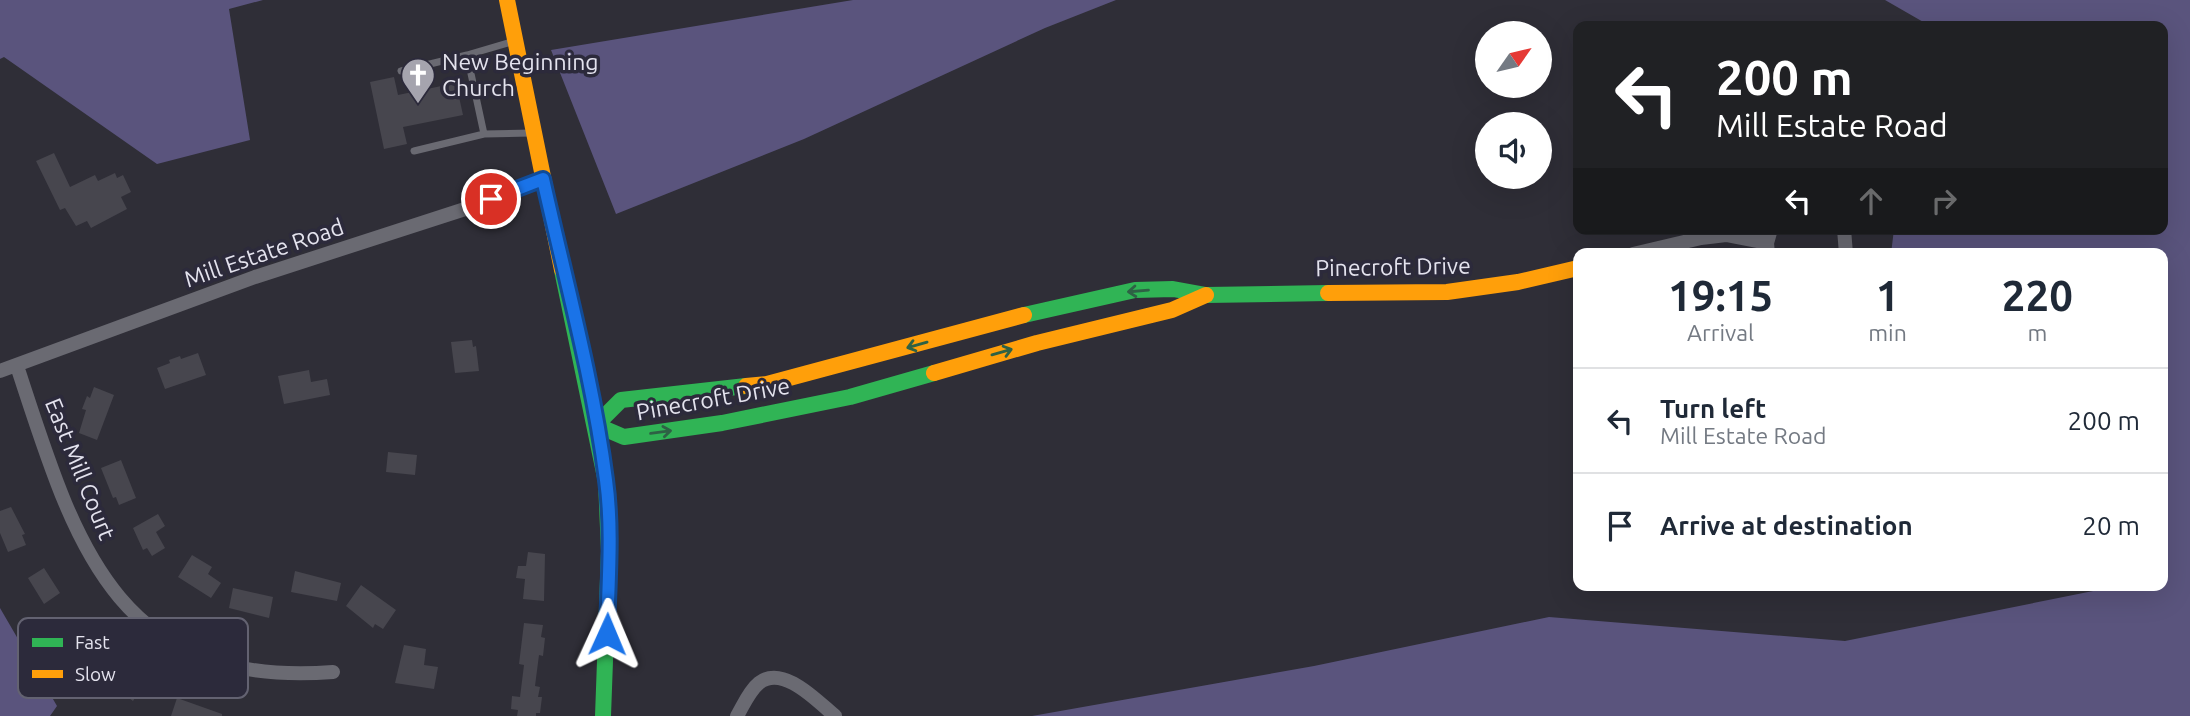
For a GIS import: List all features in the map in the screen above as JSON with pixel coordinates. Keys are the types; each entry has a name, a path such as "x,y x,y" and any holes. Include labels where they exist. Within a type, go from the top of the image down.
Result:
{"street":[{"path":"507,0 606,482 609,551 603,716"},
{"name":"Mill Estate Road","path":"0,371 255,278 465,209 543,179"},
{"path":"1658,248 1727,235 1769,242"},
{"name":"Pinecroft Drive","path":"1206,295 1172,310 1037,342 850,397 722,423 624,437 596,425 621,400 766,384 1078,301 1135,290 1173,289 1206,295 1447,292 1518,282 1573,269"},
{"name":"East Mill Court","path":"17,366 52,474 75,529 102,575 139,618"},
{"name":"East Mill Court","path":"248,668 290,675 333,672"},
{"path":"737,716 753,689 772,677 787,680 835,716"}],"lane":[{"path":"401,71 516,41"},
{"path":"467,55 484,134"},
{"path":"414,151 484,134 534,133"}],"shaded area":[{"path":"0,0 263,0 229,9 250,140 157,164 4,57 0,59"},
{"path":"853,0 1116,0 1045,28 804,139 616,214 551,50"},
{"path":"1885,0 2190,0 2190,716 1032,716 1314,666 1549,617 1845,641 2093,591 2168,591 2168,248 1892,248 1893,235 2168,235 2168,21 1922,21"},
{"path":"0,608 18,639 18,698 52,698 57,706 50,716 0,716"}],"building":[{"name":"New Beginning Church","path":"394,77 398,95 456,83 463,115 403,127 407,144 384,149 370,82"},
{"path":"54,153 70,187 95,175 98,181 115,173 117,178 123,175 131,192 121,197 127,209 91,228 87,221 76,226 65,208 60,210 36,161"},
{"path":"472,340 473,347 476,346 479,371 455,373 451,342"},
{"path":"198,353 206,375 165,389 157,368 170,363 169,360"},
{"path":"309,370 311,382 327,379 330,395 284,404 278,376"},
{"path":"94,387 114,395 97,440 79,433 86,410 82,409"},
{"path":"388,452 417,455 415,475 386,472"},
{"path":"121,460 136,498 119,505 116,497 113,498 101,468"},
{"path":"11,507 25,534 22,535 26,545 8,552 0,533 0,511"},
{"path":"158,514 165,526 156,532 165,548 152,556 147,548 143,550 133,528"},
{"path":"528,552 545,554 544,601 523,599 525,579 516,578 518,566 526,566"},
{"path":"192,555 212,567 208,574 221,583 211,598 178,577"},
{"path":"44,568 60,593 44,604 28,578"},
{"path":"295,571 341,583 337,601 291,592"},
{"path":"361,585 396,610 383,629 375,624 373,628 346,606"},
{"path":"233,588 273,597 269,618 229,608"},
{"path":"524,623 543,625 541,637 545,638 543,656 539,655 535,686 540,687 538,697 542,697 540,713 536,713 536,716 517,716 518,710 511,709 512,696 520,697 524,665 519,664"},
{"path":"404,645 426,649 424,665 438,667 434,689 395,683"},
{"path":"177,698 222,714 222,716 171,716"}],"traffic: fast":[{"path":"562,270 606,482 609,551 603,716"},
{"path":"1024,315 1135,290 1173,289 1206,295 1328,293"},
{"path":"746,386 621,400 596,425 624,437 722,423 850,397 934,373"}],"traffic: slow":[{"path":"507,0 562,270"},
{"path":"1328,293 1447,292 1518,282 1573,269"},
{"path":"934,373 1037,343 1172,310 1206,295"},
{"path":"746,386 767,384 1024,315"}],"place":[{"name":"New Beginning Church","path":"418,105"}],"route":[{"path":"491,199 543,179 586,375 606,482 609,551 607,634"}]}
